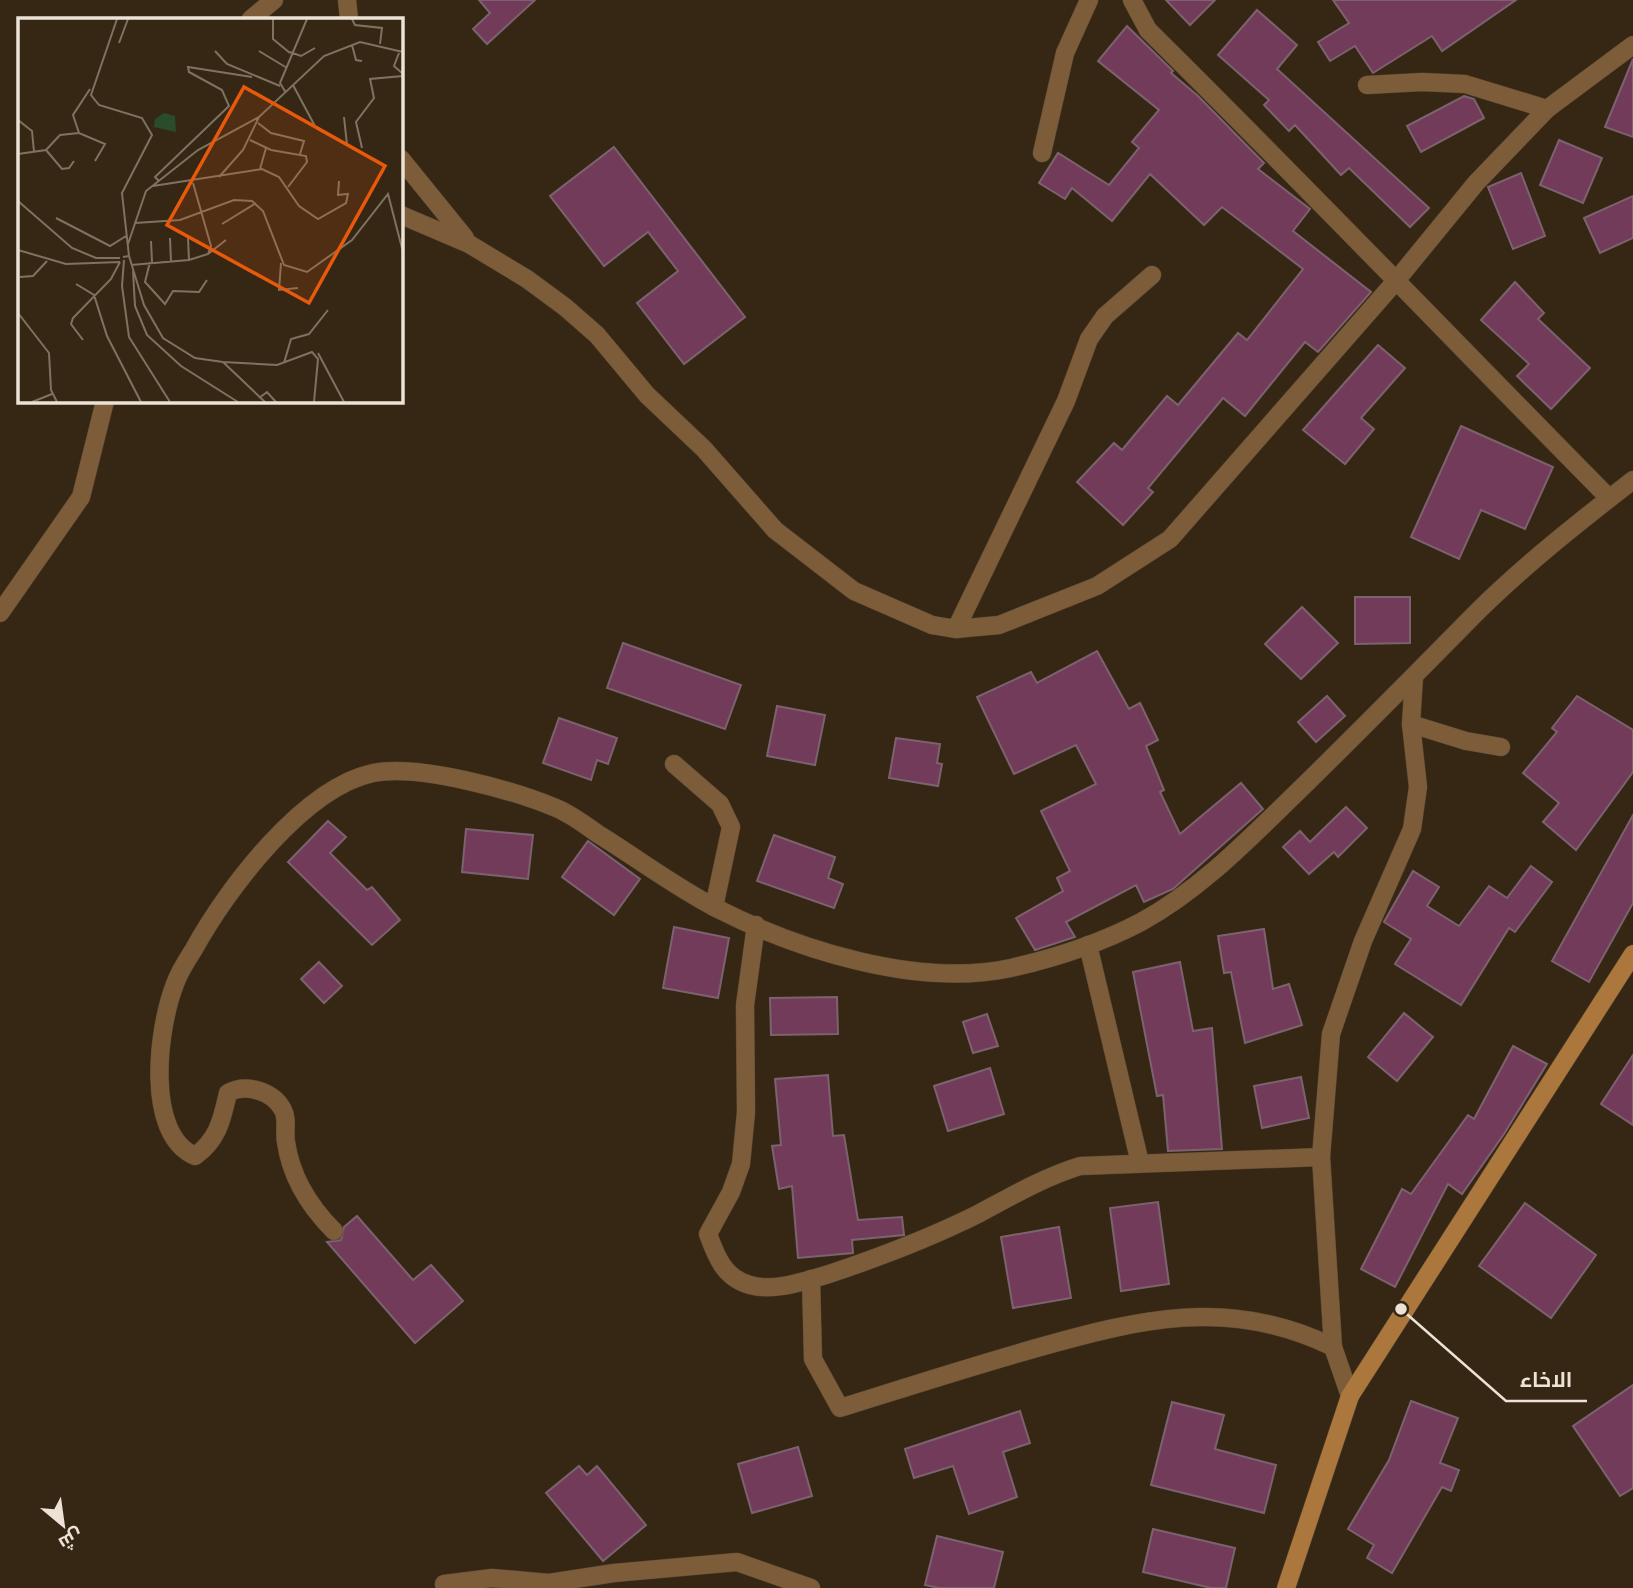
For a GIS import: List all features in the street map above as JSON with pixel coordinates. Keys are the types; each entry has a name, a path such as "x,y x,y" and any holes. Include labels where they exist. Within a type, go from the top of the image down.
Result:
{"street":[{"path":"252,18 274,0"},
{"path":"347,0 349,18"},
{"path":"1042,153 1065,53 1089,0"},
{"path":"1132,0 1148,30 1296,176 1395,282 1609,498"},
{"path":"402,215 469,244 527,279 597,335 647,395 704,449 775,530 854,592 932,625 956,629 999,625 1097,586 1170,539 1395,282 1476,183 1548,109 1633,45"},
{"path":"1367,85 1422,82 1465,85 1548,109"},
{"path":"402,160 469,244"},
{"path":"956,629 1066,401 1089,339 1105,316 1152,275"},
{"path":"0,613 81,497 105,402"},
{"path":"334,1231 316,1213 300,1187 286,1144 284,1112 271,1097 257,1090 239,1087 228,1093 221,1126 207,1147 195,1156 180,1149 165,1125 159,1065 175,983 200,939 268,844 330,791 374,773 431,773 559,809 714,907 811,948 886,969 948,972 1006,969 1088,945 1141,922 1226,862 1415,677 1480,609 1633,480"},
{"path":"1350,1396 1333,1347 1321,1157 1331,1034 1363,941 1412,829 1417,804 1411,724 1415,677"},
{"path":"1411,724 1466,741 1500,747"},
{"path":"674,764 719,804 731,827 714,907"},
{"path":"756,925 745,1005 746,1112 741,1164 732,1192 708,1234 716,1258 731,1277 751,1285 775,1287 811,1279 929,1237 1045,1177 1080,1166 1321,1157"},
{"path":"1088,945 1140,1163"},
{"path":"1286,1588 1350,1396 1633,954"},
{"path":"811,1279 813,1359 840,1408 1103,1329 1170,1317 1251,1318 1299,1330 1333,1347"},
{"path":"445,1588 444,1584 492,1578 549,1583 614,1573 737,1562 811,1588"}],"building":[{"path":"479,0 535,0 487,44 473,29 490,13"},
{"path":"1166,0 1215,0 1190,25"},
{"path":"1333,0 1516,0 1442,51 1432,36 1373,73 1355,46 1330,61 1318,42 1349,23"},
{"path":"1257,10 1297,45 1277,69 1429,208 1410,227 1349,168 1341,175 1295,125 1289,131 1264,105 1269,100 1218,55"},
{"path":"1127,26 1173,71 1171,73 1198,96 1264,163 1258,169 1310,209 1293,231 1371,292 1318,352 1305,342 1245,416 1223,398 1148,488 1153,492 1123,525 1077,482 1114,443 1122,450 1167,396 1178,405 1238,333 1247,340 1303,269 1222,207 1204,225 1150,174 1112,221 1072,188 1065,199 1039,183 1058,153 1109,185 1139,148 1132,142 1159,110 1098,61"},
{"path":"1633,59 1633,137 1605,127"},
{"path":"1464,96 1474,99 1484,118 1421,152 1407,126"},
{"path":"1559,140 1602,158 1583,203 1540,185"},
{"path":"614,147 745,317 684,364 637,303 678,271 648,232 604,266 550,196"},
{"path":"1521,173 1545,236 1513,249 1488,187"},
{"path":"1633,196 1633,238 1600,253 1584,218"},
{"path":"1515,282 1544,313 1538,319 1590,368 1551,409 1517,376 1529,364 1481,320"},
{"path":"1378,345 1405,368 1361,418 1374,429 1345,464 1303,430"},
{"path":"1461,426 1553,467 1525,529 1481,510 1459,559 1411,537"},
{"path":"1355,597 1410,597 1410,643 1355,644"},
{"path":"1302,607 1338,643 1301,679 1265,644"},
{"path":"623,643 741,685 725,729 607,688"},
{"path":"1097,651 1129,709 1140,703 1158,740 1146,746 1164,790 1160,792 1180,834 1241,783 1263,809 1173,889 1144,902 1136,885 1066,922 1075,937 1035,950 1016,918 1063,891 1057,878 1070,871 1041,811 1096,784 1076,745 1014,774 977,697 1031,672 1037,683"},
{"path":"1327,696 1345,716 1316,742 1298,722"},
{"path":"1577,696 1633,730 1633,772 1576,850 1543,822 1559,803 1523,773 1557,732 1552,728"},
{"path":"777,706 825,715 815,765 767,756"},
{"path":"559,718 617,738 608,764 597,760 591,780 543,763"},
{"path":"896,738 940,744 937,763 942,764 938,786 889,778"},
{"path":"1346,807 1367,828 1338,857 1334,852 1309,874 1283,847 1300,831 1310,842"},
{"path":"1633,815 1633,903 1589,982 1552,961"},
{"path":"328,821 346,837 330,853 367,890 372,887 400,920 372,945 288,862"},
{"path":"466,829 533,835 528,879 462,872"},
{"path":"774,835 835,857 828,878 843,884 834,908 757,881"},
{"path":"588,841 640,879 614,915 562,877"},
{"path":"1531,866 1552,882 1515,932 1509,928 1461,1005 1395,964 1411,939 1384,922 1413,871 1439,887 1427,906 1459,926 1489,886 1507,898"},
{"path":"674,927 729,938 718,998 663,988"},
{"path":"1264,929 1273,989 1289,984 1302,1025 1245,1043 1231,972 1224,973 1218,936"},
{"path":"319,962 342,986 324,1003 301,979"},
{"path":"1180,962 1193,1031 1212,1028 1222,1149 1168,1151 1163,1095 1157,1096 1133,972"},
{"path":"837,997 838,1034 771,1035 770,998"},
{"path":"1404,1013 1433,1037 1397,1081 1368,1057"},
{"path":"987,1014 998,1046 973,1053 963,1022"},
{"path":"1513,1046 1547,1064 1504,1134 1462,1194 1448,1184 1395,1287 1361,1269 1402,1189 1411,1194 1468,1115 1474,1119"},
{"path":"1633,1055 1633,1125 1601,1104"},
{"path":"990,1068 1004,1114 948,1131 934,1086"},
{"path":"828,1075 833,1136 844,1135 858,1220 902,1217 904,1235 852,1240 853,1253 798,1258 792,1186 779,1189 772,1146 781,1145 775,1079"},
{"path":"1301,1077 1309,1118 1262,1128 1254,1086"},
{"path":"1158,1202 1169,1284 1121,1291 1110,1208"},
{"path":"1525,1203 1596,1255 1551,1318 1479,1266"},
{"path":"357,1216 413,1280 431,1265 463,1301 415,1343 327,1242 341,1240 344,1227"},
{"path":"1059,1227 1071,1298 1013,1308 1001,1237"},
{"path":"1633,1385 1633,1488 1620,1496 1573,1426"},
{"path":"1411,1401 1458,1418 1440,1463 1459,1470 1451,1491 1442,1487 1392,1573 1367,1558 1374,1545 1348,1529 1389,1460"},
{"path":"1172,1402 1224,1415 1215,1449 1276,1465 1264,1513 1151,1485"},
{"path":"1020,1411 1030,1443 1003,1452 1017,1497 969,1514 953,1466 914,1478 905,1449"},
{"path":"798,1447 812,1496 752,1513 738,1464"},
{"path":"579,1466 587,1475 597,1466 646,1525 603,1561 546,1493"},
{"path":"1153,1529 1235,1548 1226,1588 1211,1588 1143,1572"},
{"path":"937,1536 1003,1552 994,1588 939,1588 925,1585"}],"place":[{"name":"الاخاء","path":"1401,1309"}]}
